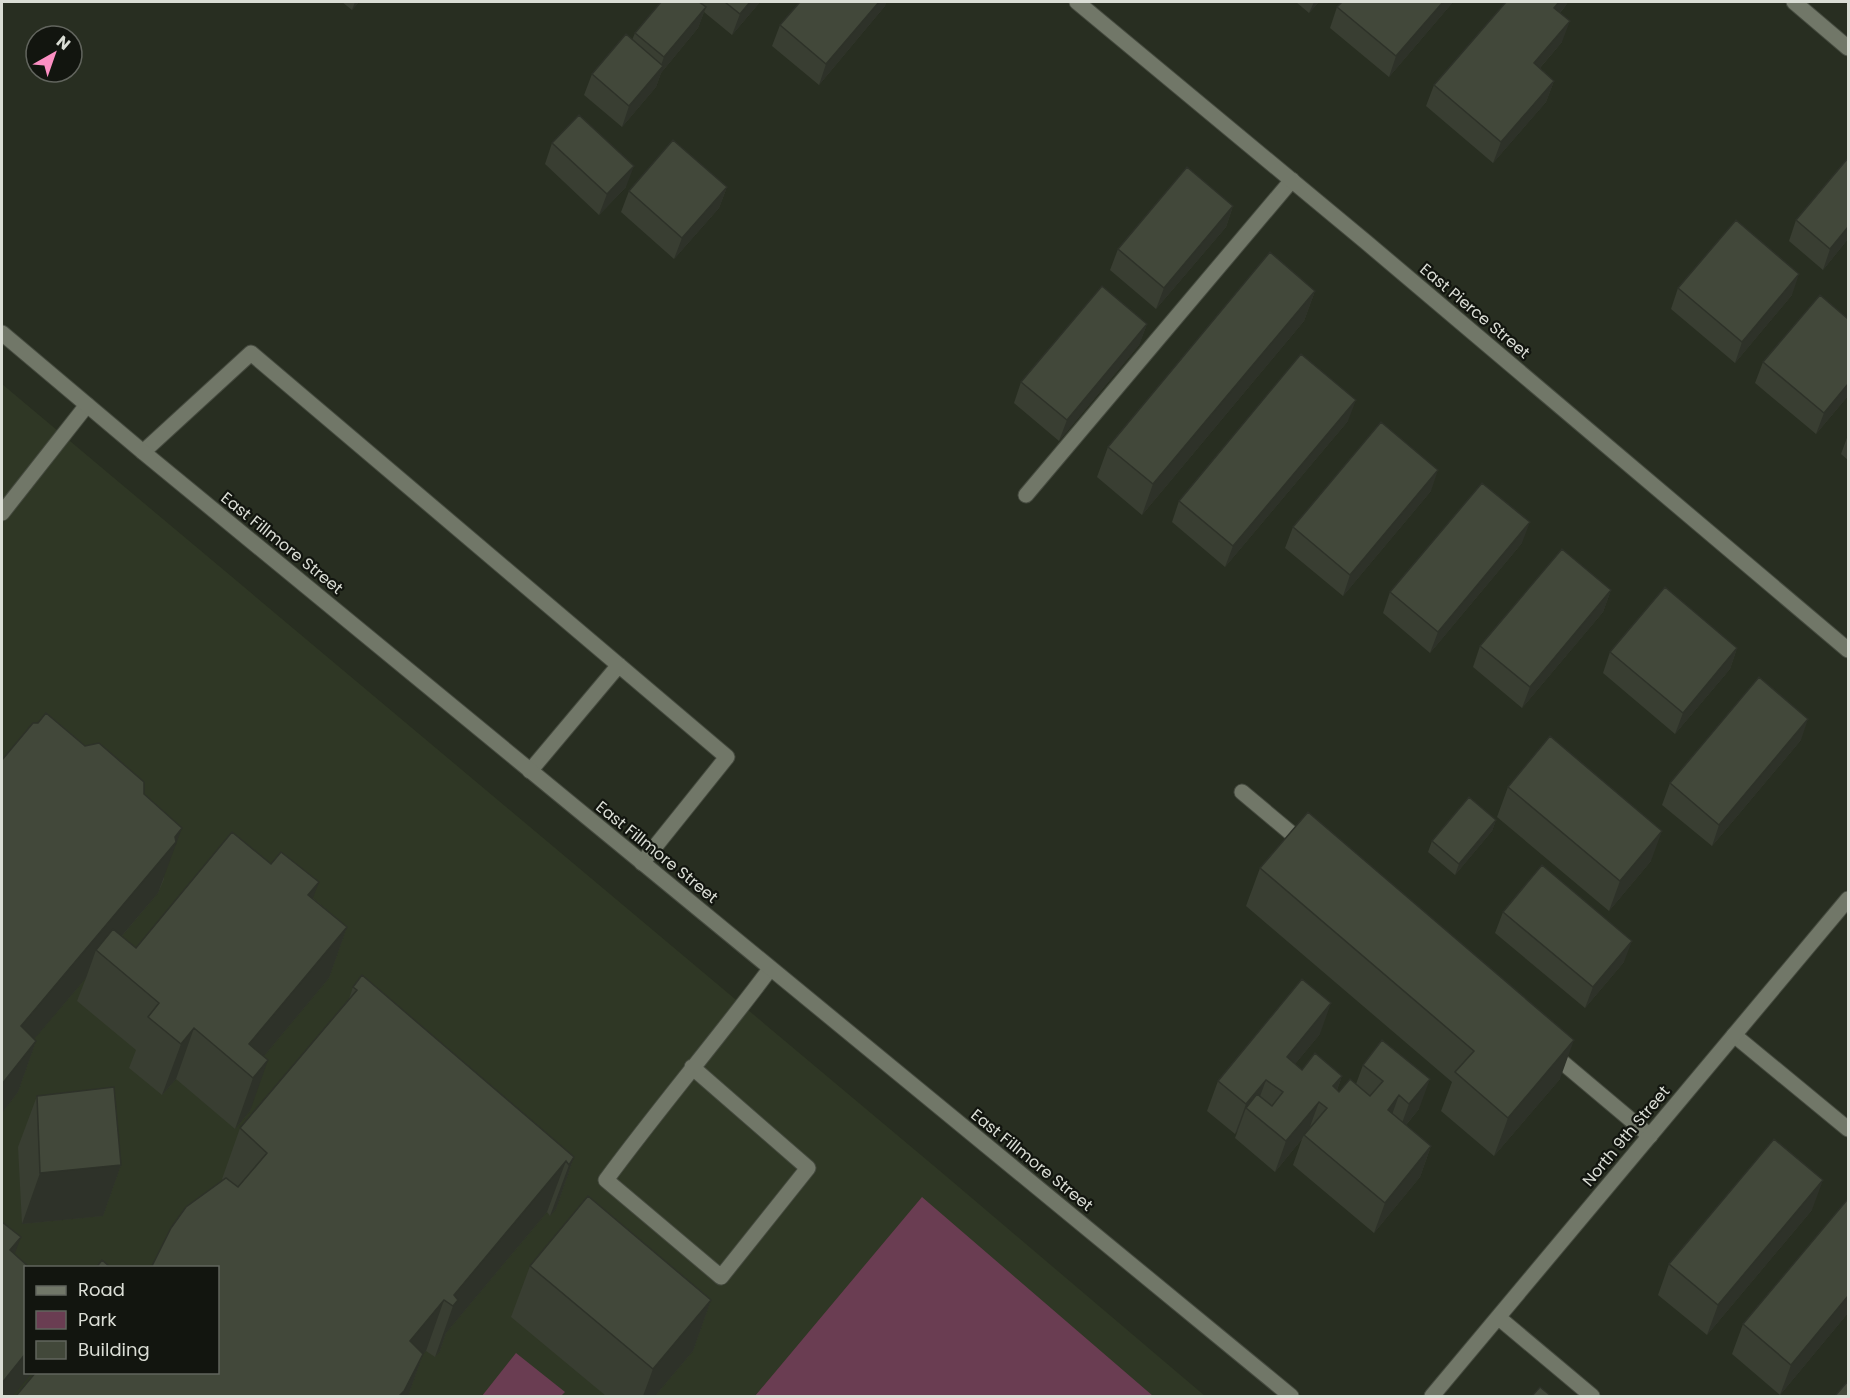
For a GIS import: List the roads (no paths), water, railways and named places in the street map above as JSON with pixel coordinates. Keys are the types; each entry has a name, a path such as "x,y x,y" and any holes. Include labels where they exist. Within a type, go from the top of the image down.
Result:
{"street":[{"name":"East Pierce Street","path":"1077,2 1292,180 1848,650"},
{"path":"1794,2 1848,48"},
{"path":"1026,495 1292,180"},
{"name":"East Fillmore Street","path":"2,333 142,452 1291,1396"},
{"path":"142,452 251,353 728,757 642,863"},
{"path":"2,513 87,405"},
{"path":"531,771 619,665"},
{"path":"1242,792 1314,853"},
{"name":"North 9th Street","path":"1432,1396 1848,899"},
{"path":"692,1067 808,1168 721,1277 606,1180 692,1067 770,969"},
{"path":"1734,1035 1848,1129"},
{"path":"1540,1043 1650,1136"},
{"path":"1499,1318 1592,1396"}]}
